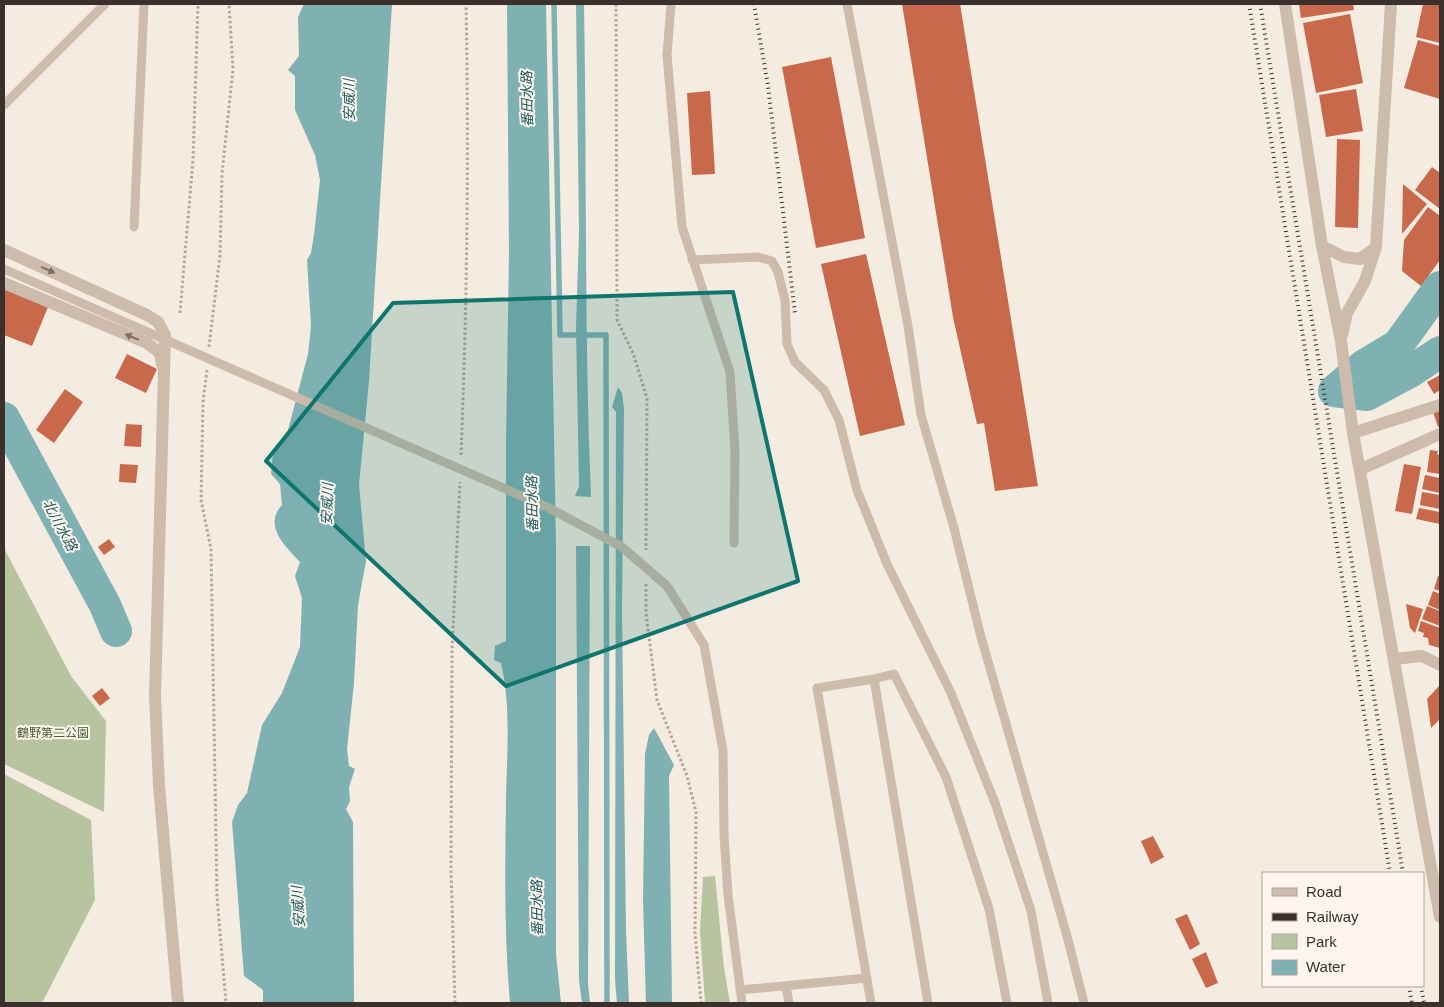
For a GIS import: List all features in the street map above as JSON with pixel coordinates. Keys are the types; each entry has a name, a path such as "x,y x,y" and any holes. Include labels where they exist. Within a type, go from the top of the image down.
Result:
{"street":[{"path":"1285,4 1322,246 1341,347 1353,434 1436,880 1440,917"},
{"path":"1341,347 1348,313 1365,281 1376,247 1391,4"},
{"path":"1322,246 1344,257 1360,259 1376,247"},
{"path":"4,250 96,291 158,322 165,335 155,696 159,786 178,1003"},
{"path":"4,283 147,343 160,353 163,369"},
{"path":"1353,434 1440,405"},
{"path":"1361,469 1440,434"},
{"path":"1394,659 1422,656 1440,665"}],"lane":[{"path":"4,105 106,4"},
{"path":"134,226 144,4"},
{"path":"671,4 667,55 682,227 730,372 735,451 734,543"},
{"path":"848,4 908,326 921,415 954,528 981,637 1084,1003"},
{"path":"692,260 758,257 772,261 778,272 784,300 787,344 795,362 824,390 839,420 857,490 876,536 951,693 995,803 1030,911 1048,1003"},
{"path":"4,269 549,508 622,547 667,586 704,645 723,751 727,869 742,1003"},
{"path":"871,1003 817,688 894,674 946,777 989,909 1007,1003"},
{"path":"874,678 928,1003"},
{"path":"740,990 867,978"},
{"path":"786,986 789,1003"}],"path":[{"path":"180,313 193,160 198,4"},
{"path":"209,353 220,255 222,174 233,69 229,4"},
{"path":"462,456 467,303 468,137 466,4"},
{"path":"616,4 617,320 632,353 646,398 646,554"},
{"path":"208,363 203,402 201,500 211,549 217,897 226,1003"},
{"path":"455,1003 451,869 452,651 460,476"},
{"path":"646,583 646,612 656,700 688,776 696,812 695,933 701,1003"}],"highlighted area":[{"path":"733,292 798,581 506,686 266,461 393,303"}],"green space":[{"name":"鶴野第二公園","path":"4,548 71,676 106,721 104,812 4,764"},
{"path":"4,774 91,820 95,900 42,1003 4,1003"},
{"path":"715,876 724,968 730,1003 705,1003 700,931 703,877"}],"water":[{"name":"安威川","path":"304,4 392,4 369,381 359,485 366,561 358,605 354,683 347,749 349,766 355,769 349,787 350,801 346,809 353,822 354,1003 263,1003 263,990 244,976 232,822 238,805 247,793 262,725 282,693 300,647 302,598 295,576 300,562 288,549 275,528 277,513 282,505 280,484 271,474 273,452 288,430 308,354 311,326 307,260 311,253 314,235 320,180 315,155 295,110 295,76 288,70 299,56 298,17"},
{"name":"番田水路","path":"507,4 546,4 556,544 556,954 561,1003 510,1003 508,978 505,876 507,713 501,663 494,660 495,646 506,641 506,443 509,253"},
{"path":"576,4 584,4 587,374 591,497 575,496 579,486 576,328 579,232"},
{"path":"618,387 622,393 624,409 622,610 626,931 629,1003 617,1003 615,980 616,412 612,407"},
{"path":"576,546 590,546 588,984 590,1003 582,1003 579,980"},
{"path":"654,728 674,765 669,776 672,1003 646,1003 643,900 645,754 649,735"}],"building":[{"path":"902,4 960,4 1038,486 995,491 984,423 977,424 953,317"},
{"path":"1299,4 1353,4 1354,10 1301,18"},
{"path":"1423,4 1440,4 1440,43 1416,37"},
{"path":"1350,14 1363,83 1316,93 1303,23"},
{"path":"1418,40 1440,46 1440,99 1404,88"},
{"path":"831,57 865,238 816,248 782,67"},
{"path":"1356,89 1363,131 1326,137 1319,95"},
{"path":"710,91 715,174 692,175 687,93"},
{"path":"1337,139 1360,140 1358,228 1335,227"},
{"path":"1432,167 1440,173 1440,209 1415,190"},
{"path":"1403,184 1427,204 1402,234"},
{"path":"1428,207 1440,216 1440,260 1421,286 1402,271 1404,240"},
{"path":"866,254 905,425 860,436 821,264"},
{"path":"4,289 48,307 32,346 4,335"},
{"path":"127,354 157,369 146,393 115,378"},
{"path":"1440,375 1440,390 1434,394 1427,382"},
{"path":"65,389 83,402 54,443 36,430"},
{"path":"1440,410 1440,426 1438,427 1433,412"},
{"path":"126,424 142,425 141,447 124,446"},
{"path":"1430,450 1438,451 1437,454 1440,455 1440,474 1427,472"},
{"path":"120,464 138,465 136,483 119,482"},
{"path":"1404,464 1421,467 1412,514 1395,511"},
{"path":"1425,475 1440,478 1440,493 1422,489"},
{"path":"1422,492 1440,495 1440,509 1420,505"},
{"path":"1419,508 1440,512 1440,524 1416,519"},
{"path":"109,539 115,547 104,555 98,547"},
{"path":"1438,576 1440,577 1440,591 1434,589"},
{"path":"1433,591 1440,594 1440,610 1428,605"},
{"path":"1406,604 1423,609 1415,633 1410,628"},
{"path":"1427,606 1440,611 1440,626 1422,619"},
{"path":"1421,621 1440,628 1440,648 1429,645 1428,638 1423,637 1424,633 1418,631"},
{"path":"1440,685 1440,719 1431,728 1427,699"},
{"path":"102,688 110,698 100,706 92,696"},
{"path":"1153,836 1164,857 1151,864 1141,841"},
{"path":"1187,914 1200,944 1190,950 1175,919"},
{"path":"1206,952 1218,983 1206,988 1192,959"}],"waterway":[{"path":"554,4 560,335 606,335 607,1003"},
{"path":"1334,391 1363,366 1398,345 1440,287"},
{"path":"1334,391 1367,395 1410,372 1440,352"},
{"name":"北川水路","path":"4,418 105,605 116,631"}],"railway":[{"path":"754,4 768,86 795,313"},
{"path":"1249,4 1390,872"},
{"path":"1260,4 1403,872"},
{"path":"1409,987 1412,1003"},
{"path":"1421,987 1424,1003"}]}
